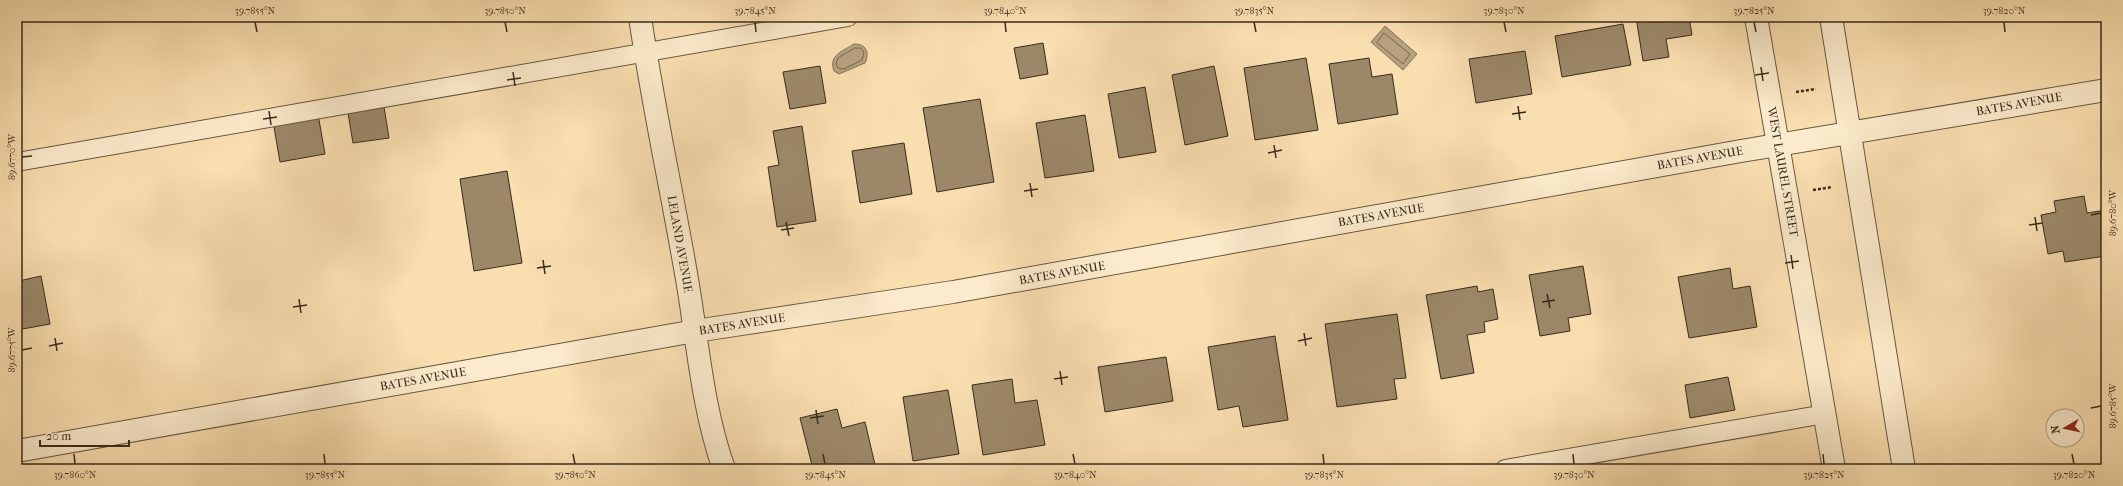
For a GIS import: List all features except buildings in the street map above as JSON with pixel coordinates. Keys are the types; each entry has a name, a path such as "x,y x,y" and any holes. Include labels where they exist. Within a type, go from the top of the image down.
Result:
{"street":[{"name":"LELAND AVENUE","path":"640,17 703,382 719,455 724,469"},
{"name":"WEST LAUREL STREET","path":"1756,17 1834,469"},
{"path":"1831,17 1904,469"},
{"name":"BATES AVENUE","path":"17,451 695,331 953,292 1849,132 2106,90"}],"lane":[{"path":"17,162 848,17"},
{"path":"1505,469 1825,414"}],"path":[{"path":"1792,93 1820,88"},
{"path":"1806,191 1834,187"}],"water":[{"path":"1385,26 1417,54 1403,70 1371,42"},
{"path":"854,44 861,45 866,49 867,55 865,63 839,74 834,71 833,61 835,57 841,51"}]}
